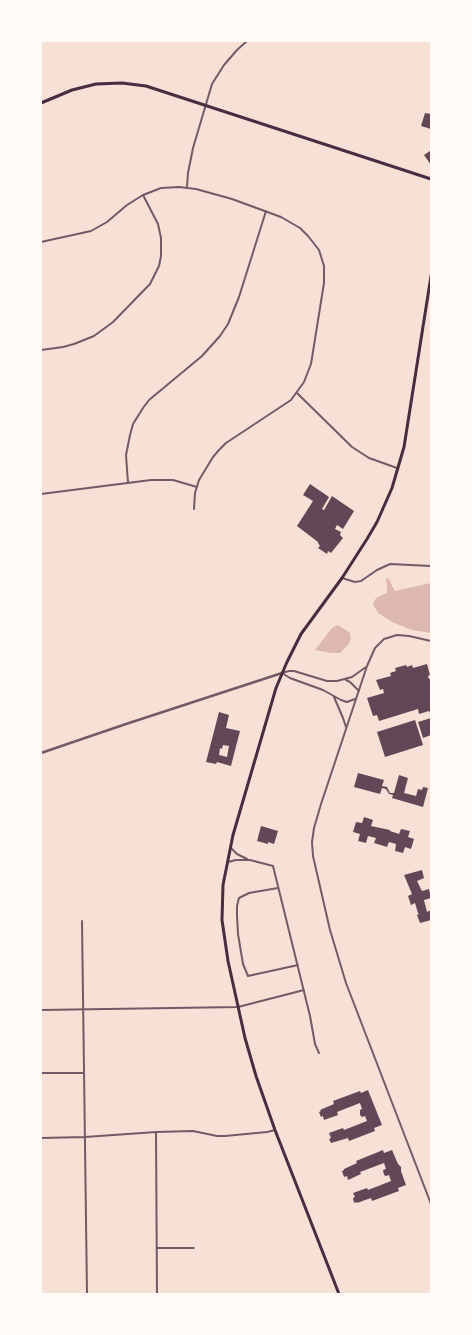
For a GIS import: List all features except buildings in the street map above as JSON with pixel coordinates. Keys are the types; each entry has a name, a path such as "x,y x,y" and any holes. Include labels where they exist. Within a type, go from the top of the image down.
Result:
{"main road":[{"path":"41,103 84,86 96,84 122,83 146,86 431,178"},
{"path":"339,1294 256,1076 242,1027 228,961 222,920 222,884 230,847 276,688 301,634 342,578 377,522 399,468 406,438 431,276"}],"street":[{"path":"187,187 191,153 212,84 218,73 247,41"},
{"path":"41,242 83,233 100,227 127,205 143,195 161,188 187,187 232,199 291,222 308,236 319,250 324,266 324,282 311,364 304,382 297,393 283,405 219,450 199,480 194,508"},
{"path":"41,350 63,347 94,336 113,322 150,284 159,266 161,238 158,224 143,195"},
{"path":"128,483 126,455 134,424 150,400 202,356 228,324 239,298 266,211"},
{"path":"426,307 431,308"},
{"path":"297,393 352,447 369,458 399,468"},
{"path":"41,494 161,479 184,482 197,487"},
{"path":"342,578 355,582 361,581 390,564 431,566"},
{"path":"431,641 397,635 384,639 375,648 346,729 314,828 312,842 313,856 330,930 346,983 431,1204"},
{"path":"41,753 118,726 292,671 327,681 344,680 358,674 367,666"},
{"path":"282,674 323,690 347,702 356,699"},
{"path":"344,680 350,682 359,691"},
{"path":"334,697 346,729"},
{"path":"230,847 237,854 250,860 273,866 311,1018 315,1044 319,1053"},
{"path":"226,863 236,860 250,860"},
{"path":"278,888 248,893 239,898 237,906 238,934 243,964 248,976 298,965"},
{"path":"82,921 87,1294"},
{"path":"41,1010 238,1007 304,990"},
{"path":"41,1073 84,1073"},
{"path":"41,1138 193,1131 226,1136 276,1130"},
{"path":"156,1132 157,1294"},
{"path":"157,1248 194,1248"}],"shaded area":[{"path":"387,578 395,591 431,583 431,633 412,630 392,622 378,613 373,604 376,598 387,593"},
{"path":"338,625 350,633 351,639 348,645 340,653 315,650 332,628"}]}
